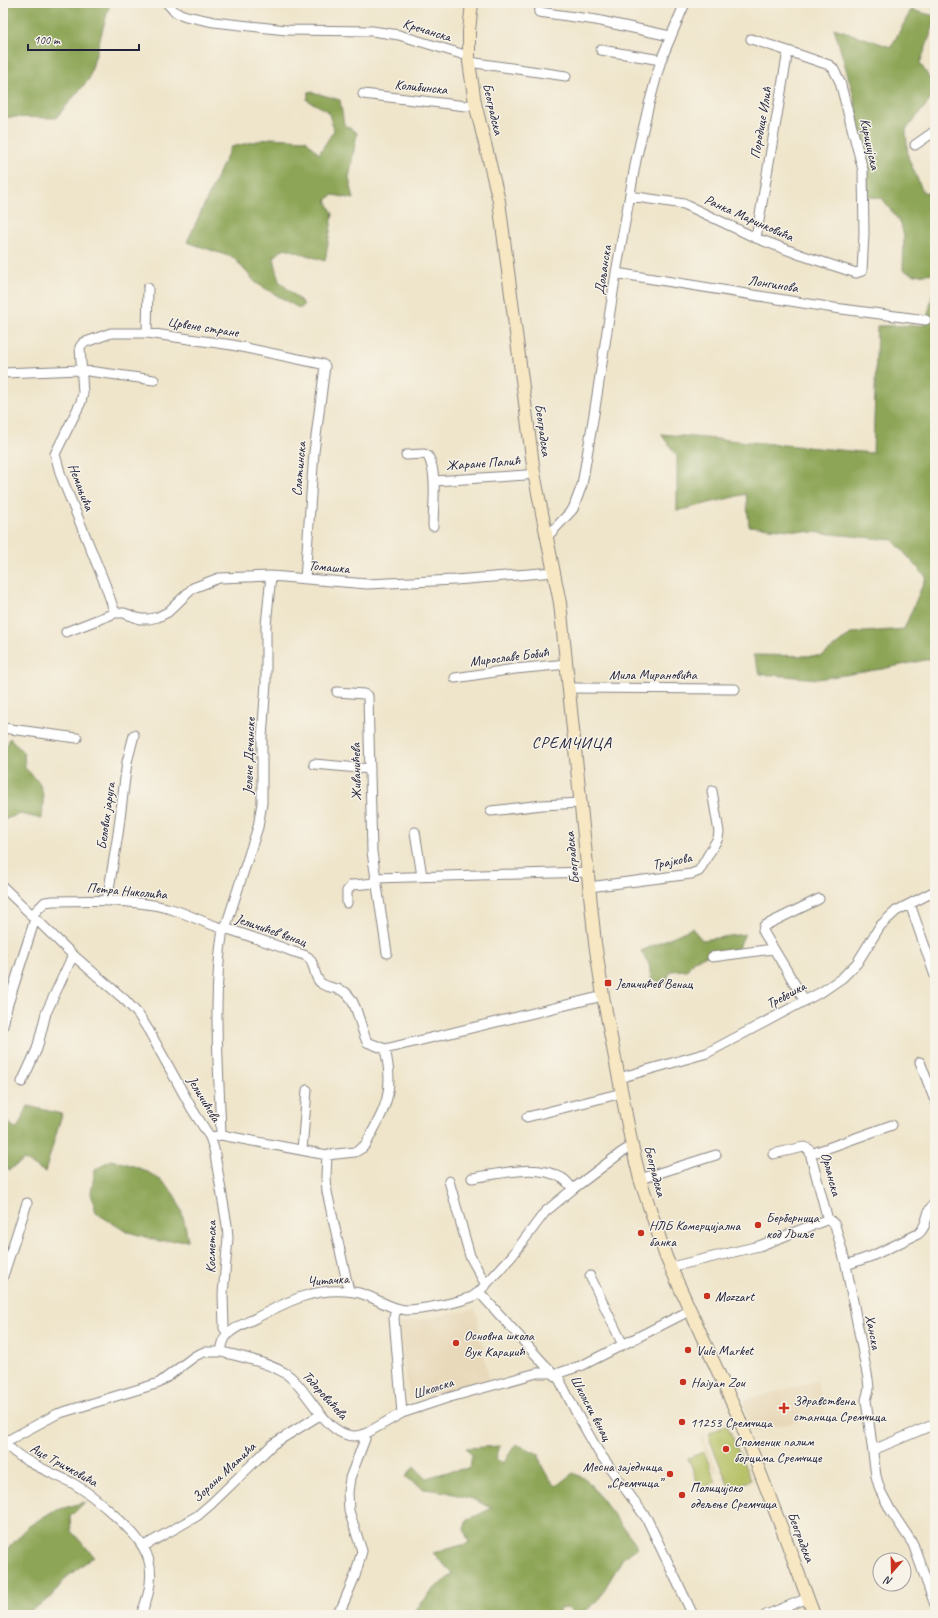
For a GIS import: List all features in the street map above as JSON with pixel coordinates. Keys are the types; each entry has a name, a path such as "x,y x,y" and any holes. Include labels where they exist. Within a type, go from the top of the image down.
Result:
{"main road":[{"name":"Београдска","path":"472,3 469,31 469,59 475,104 499,201 534,473 560,603 570,688 589,887 602,996 632,1146 640,1178 671,1268 739,1418 814,1615"}],"street":[{"name":"Кречанска","path":"167,3 175,12 214,22 286,30 372,31 399,35 469,59"},
{"name":"Дољанска","path":"547,538 573,509 582,485 616,273 648,108 661,60 685,3"},
{"path":"539,12 596,20 670,36"},
{"path":"751,39 788,51"},
{"path":"601,50 661,60"},
{"name":"Породице Илић","path":"756,238 788,51"},
{"name":"Кириџијска","path":"788,51 829,65 833,68 840,82 863,170 863,268 860,273 856,273"},
{"name":"Београдска","path":"469,59 566,76"},
{"name":"Колибинска","path":"363,94 466,106 475,104"},
{"path":"915,145 935,131"},
{"name":"Ранка Маринковића","path":"630,196 684,204 756,238 856,273"},
{"name":"Лонгинова","path":"616,273 834,308 926,320"},
{"path":"147,332 148,288"},
{"name":"Црвене стране","path":"80,346 83,343 112,333 147,332 232,345 322,364"},
{"name":"Немањића","path":"80,346 83,393 81,402 55,454 55,461 105,584 115,613"},
{"name":"Слатинска","path":"305,579 314,452 324,380 324,366 322,364"},
{"path":"3,373 81,370 154,380"},
{"name":"Жаране Папић","path":"406,455 424,454 428,456 430,460 434,480 433,526"},
{"name":"Жаране Папић","path":"434,480 526,475 534,473"},
{"name":"Томашка","path":"115,613 124,613 149,619 158,617 168,612 193,588 210,581 227,578 271,576 367,584 454,580 554,572"},
{"name":"Јелене Дечанске","path":"223,929 226,926 248,862 258,828 262,803 262,738 266,683 266,626 271,576"},
{"path":"66,632 115,613"},
{"name":"Мирославе Бобић","path":"454,678 515,669 567,664"},
{"name":"Мила Мирановића","path":"570,688 735,689"},
{"name":"Живанићева","path":"337,692 364,694 368,696 372,852 375,881 387,953"},
{"path":"3,728 77,738"},
{"name":"Белових јаруга","path":"107,901 118,834 127,762 134,735"},
{"path":"314,764 370,769"},
{"name":"Трајкова","path":"589,887 691,874 699,871 718,838 719,832 712,791"},
{"path":"491,811 542,805 581,803"},
{"path":"415,832 422,876"},
{"path":"347,903 348,891 352,885 375,881 422,876 588,872"},
{"name":"Јеличићева","path":"3,888 72,955 125,1000 138,1014 149,1030 192,1109 210,1137 221,1135 327,1155 355,1152 366,1144 387,1104 390,1068 385,1049"},
{"name":"Требешка","path":"619,1078 707,1053 822,991 842,978 857,963 880,926 896,911 935,891"},
{"path":"804,1001 763,931 764,926 819,899"},
{"name":"Петра Николића","path":"33,917 46,902 107,901 155,905 169,908 189,914 223,929"},
{"path":"910,904 935,976"},
{"path":"3,1026 33,917"},
{"name":"Јеличићев венац","path":"221,1135 217,991 218,956 223,929 238,932 308,957 313,964 317,978 322,984 343,991 350,996 356,1009 361,1030 367,1042 385,1049"},
{"path":"712,957 773,949"},
{"path":"22,1082 37,1049 46,1014 72,955"},
{"path":"385,1049 602,996"},
{"path":"920,1062 935,1101"},
{"path":"302,1150 307,1090"},
{"path":"527,1117 622,1093"},
{"path":"811,1154 892,1125"},
{"name":"Косметска","path":"210,1137 214,1149 227,1225 228,1238 223,1294 224,1328 228,1334"},
{"name":"Читачка","path":"228,1334 236,1328 274,1308 307,1294 320,1291 349,1291 361,1294 396,1308 416,1309 472,1297 486,1285 512,1256 545,1212 573,1189 632,1146"},
{"name":"Орланска","path":"773,1154 806,1147 809,1149 828,1220"},
{"path":"327,1155 327,1192 349,1291"},
{"path":"640,1178 716,1155"},
{"path":"472,1178 525,1170 545,1171 563,1178 573,1189"},
{"path":"450,1181 470,1256 486,1285"},
{"path":"3,1276 27,1203"},
{"path":"846,1265 872,1256 923,1230 931,1206 935,1203"},
{"path":"671,1268 759,1246 828,1220"},
{"name":"Ханска","path":"828,1220 835,1225 846,1265 868,1379 866,1400 876,1476 880,1490 891,1511 913,1544 935,1605"},
{"path":"590,1276 623,1344"},
{"name":"Школски венац","path":"479,1292 559,1379 598,1451 647,1519 693,1615"},
{"path":"396,1308 394,1318 402,1413"},
{"name":"Школска","path":"364,1434 402,1413 446,1398 537,1373 564,1372 583,1365 691,1310"},
{"path":"4,1442 57,1414 159,1383 195,1356 204,1352 221,1352 224,1339 228,1334"},
{"name":"Тодоровићева","path":"221,1352 275,1368 286,1374 299,1385 320,1414 339,1432 345,1435 356,1436 364,1434"},
{"name":"Зорана Матића","path":"144,1546 197,1516 273,1444 320,1414"},
{"path":"873,1450 935,1424"},
{"path":"335,1615 342,1608 355,1576 362,1551 349,1511 348,1492 350,1478 365,1439 364,1434"},
{"name":"Аце Тричковића","path":"4,1442 19,1456 85,1491 129,1528 144,1546 148,1559 151,1586 149,1596 141,1615"},
{"path":"766,1615 808,1598"}],"shaded area":[{"path":"476,1309 489,1380 409,1401 399,1324"},
{"name":"Здравствена станица Сремчица","path":"817,1381 826,1415 753,1432 742,1401"},
{"path":"703,1436 718,1472 714,1473 699,1438"}],"green space":[{"path":"3,3 110,3 89,79 56,118 3,117"},
{"path":"911,10 935,16 935,22 920,63 935,87 935,94 906,130 908,157 923,192 935,193 935,273 915,275 903,270 904,237 901,224 882,198 869,197 853,93 834,28 891,47"},
{"path":"309,91 340,100 344,124 357,133 349,178 354,199 333,195 326,200 333,214 325,261 285,248 274,257 279,281 304,304 300,309 256,283 234,258 187,242 231,147 271,138 306,140 319,154 334,130 328,111 307,100"},
{"path":"935,286 935,658 882,669 818,679 760,674 753,655 822,656 852,633 904,629 926,577 893,540 749,526 746,494 677,511 677,456 661,434 873,453 877,326 925,325"},
{"path":"10,738 24,753 25,768 37,780 42,790 42,819 20,814 3,820 3,754"},
{"path":"692,928 702,940 745,934 737,950 705,956 694,960 687,970 670,971 666,984 651,979 649,964 641,951"},
{"path":"28,1106 62,1114 45,1172 24,1160 9,1170 3,1165 3,1119 17,1129"},
{"path":"110,1160 144,1170 167,1186 179,1204 188,1240 159,1241 125,1231 96,1213 91,1193 95,1170"},
{"path":"727,1425 751,1480 730,1489 709,1438 710,1433"},
{"path":"516,1444 539,1454 541,1464 545,1472 556,1486 573,1473 586,1479 634,1541 637,1548 623,1558 597,1602 579,1615 576,1615 568,1608 559,1609 559,1615 411,1615 436,1587 453,1574 433,1553 469,1543 464,1529 467,1520 492,1508 472,1499 446,1492 424,1489 406,1477 414,1466 426,1478 451,1471 470,1468 472,1455 466,1448 500,1446 496,1459 503,1463"},
{"path":"704,1452 716,1482 700,1489 688,1458"},
{"path":"85,1502 70,1517 71,1531 94,1556 67,1577 50,1598 24,1615 3,1615 3,1554 29,1526 53,1511"}],"place":[{"name":"Јеличићев Венац","path":"608,983"},
{"name":"Берберница код Љиље","path":"758,1225"},
{"name":"НЛБ Комерцијална банка","path":"641,1233"},
{"name":"Mozzart","path":"707,1296"},
{"name":"Основна школа Вук Караџић","path":"456,1343"},
{"name":"Vule Market","path":"688,1350"},
{"name":"Haiyan Zou","path":"683,1382"},
{"name":"Здравствена станица Сремчица","path":"784,1408"},
{"name":"11253 Сремчица","path":"682,1422"},
{"name":"Споменик палим борцима Сремчице","path":"726,1449"},
{"name":"Месна заједница „Сремчица”","path":"670,1474"},
{"name":"Полицијско одељење Сремчица","path":"682,1495"}],"district":[{"name":"СРЕМЧИЦА","path":"572,743"}]}
